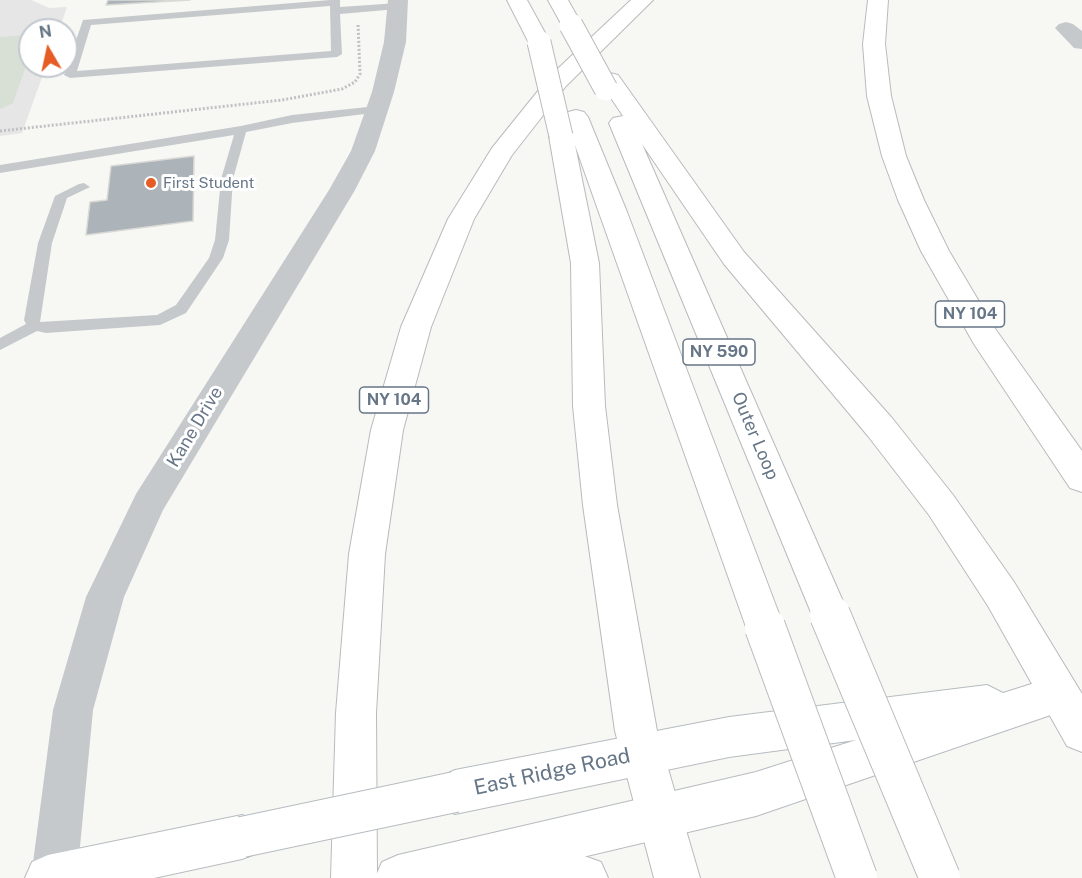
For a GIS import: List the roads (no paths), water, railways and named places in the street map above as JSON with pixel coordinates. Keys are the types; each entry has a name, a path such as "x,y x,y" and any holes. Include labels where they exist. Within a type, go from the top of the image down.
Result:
{"main road":[{"path":"517,0 539,42 568,127 585,263 589,406 596,478 642,753 677,878"},
{"name":"Outer Loop","path":"558,0 608,85 940,878"},
{"name":"NY 104","path":"354,878 356,712 366,564 387,430 408,349 449,245 474,195 501,153 543,97 588,50 644,0"},
{"name":"NY 104","path":"878,0 875,60 879,96 888,135 911,200 950,278 1012,379 1082,477"},
{"path":"608,85 734,258 783,318 880,427 936,498 1071,692 1082,732"},
{"name":"NY 590","path":"568,127 618,223 857,878"},
{"path":"398,878 660,818 803,780 1071,692"},
{"name":"East Ridge Road","path":"52,877 642,753 729,737 1071,692"},
{"path":"462,863 525,865 559,870 585,878"}],"street":[{"name":"Kane Drive","path":"52,877 73,710 105,597 148,504 342,190 363,151 377,110 395,42 398,3"},
{"path":"1066,27 1082,43"}],"lane":[{"path":"335,5 337,54 70,75 87,22 335,5 358,9 398,3"},
{"path":"0,169 241,130 292,119 377,110"},
{"path":"0,345 35,326 46,328 160,320 181,309 216,258 222,240 227,179 241,130"},
{"path":"35,326 31,320 45,243 61,196 84,187"}],"place":[{"name":"First Student","path":"151,183"}]}
